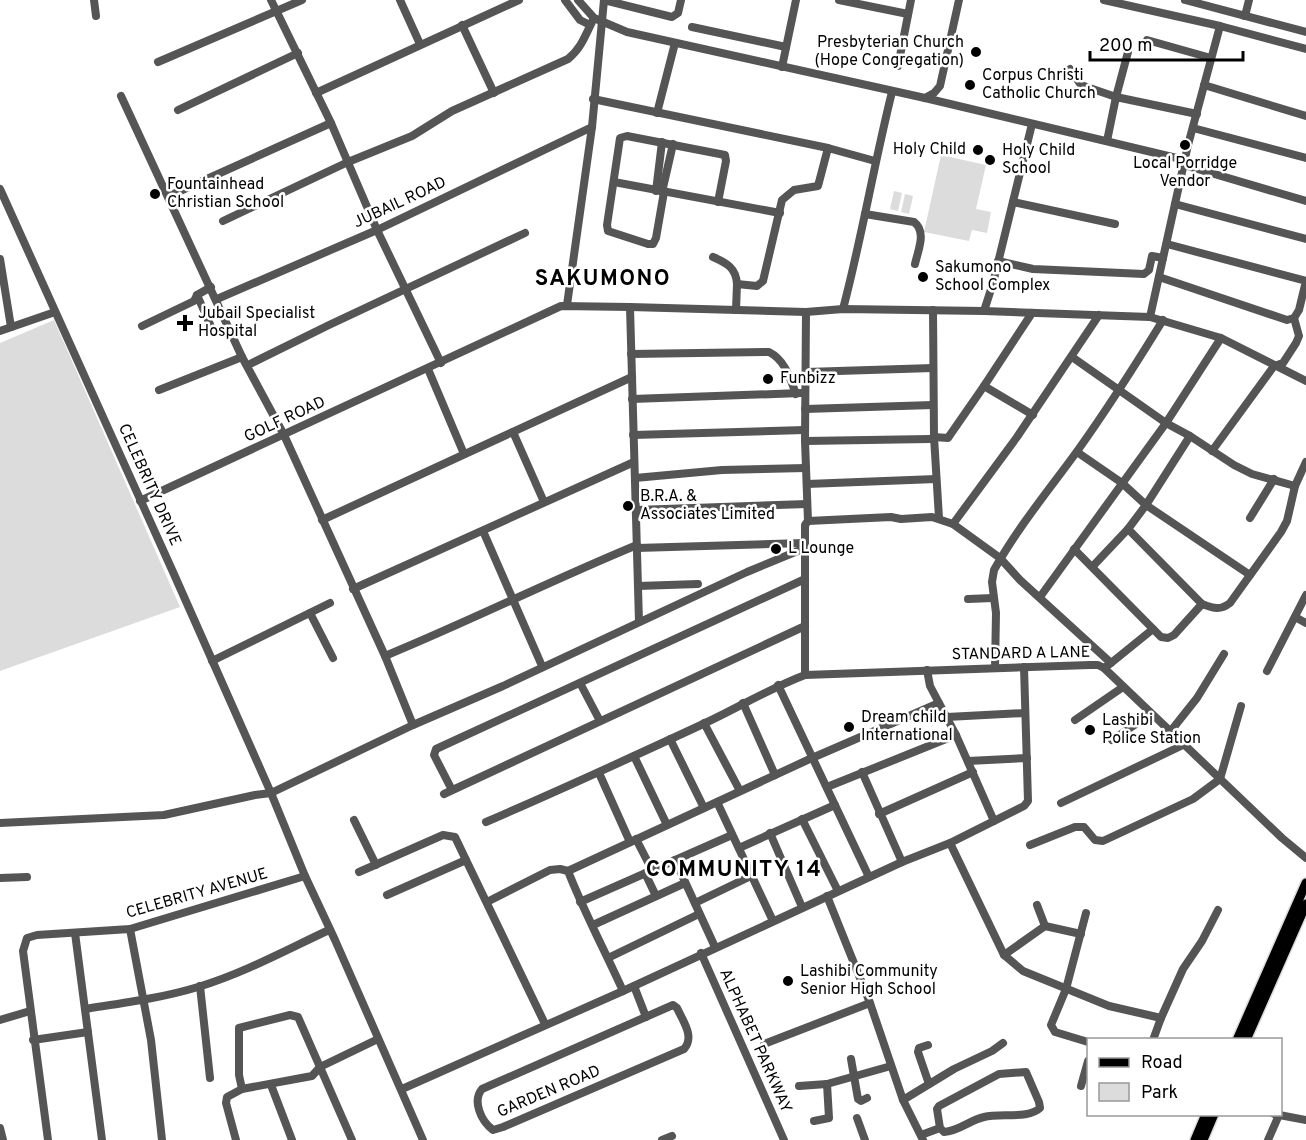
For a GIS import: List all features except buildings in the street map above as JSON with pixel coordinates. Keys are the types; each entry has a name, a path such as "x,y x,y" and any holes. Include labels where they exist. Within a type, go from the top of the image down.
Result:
{"main road":[{"path":"1238,1038 1306,883"},
{"path":"1247,1038 1306,904"},
{"path":"1195,1140 1205,1116"},
{"path":"1203,1140 1213,1116"}],"street":[{"path":"94,0 96,16"},
{"path":"271,0 298,53 377,230 441,363"},
{"path":"158,62 302,0"},
{"path":"400,0 420,45"},
{"path":"316,93 519,0"},
{"path":"565,0 580,20 602,22 627,32 926,98 1107,141 1184,162 1306,201"},
{"path":"578,0 592,22"},
{"path":"681,0 678,13 672,16 604,0 592,127 567,305 806,312 843,309 984,311 1150,317 1221,338 1306,381"},
{"path":"782,67 796,0"},
{"path":"839,0 863,2 908,14"},
{"path":"898,66 911,0"},
{"path":"926,98 940,86 959,0"},
{"path":"1104,0 1220,26 1306,49"},
{"path":"1185,0 1306,32"},
{"path":"1245,16 1249,0"},
{"path":"224,221 348,162 412,136 452,111 568,59 582,45 592,22"},
{"path":"462,25 494,93"},
{"path":"1150,317 1184,162 1220,26"},
{"path":"692,27 786,47"},
{"path":"1147,40 1211,58"},
{"path":"657,113 675,43"},
{"path":"1107,141 1128,52"},
{"path":"178,111 298,53"},
{"path":"1070,69 1082,85 1116,97 1197,114"},
{"path":"1204,85 1306,116"},
{"path":"843,309 892,92"},
{"path":"121,96 242,357 248,364 284,435 385,656 413,724"},
{"path":"593,99 828,148 875,161"},
{"path":"169,196 330,123"},
{"path":"984,311 1032,124"},
{"name":"JUBAIL ROAD","path":"217,299 377,230 592,127"},
{"path":"1193,128 1306,158"},
{"path":"662,142 661,192 655,242 648,244 608,231 620,138 627,136 662,142 673,144 725,154 726,161 718,202"},
{"path":"661,192 673,144"},
{"path":"737,284 757,286 763,281 785,196 800,188 820,184 828,148"},
{"path":"614,182 780,213"},
{"name":"CELEBRITY DRIVE","path":"0,189 272,793 305,876 423,1140"},
{"path":"1013,202 1115,224"},
{"path":"1175,204 1306,239"},
{"path":"865,214 914,222 919,225 921,234 915,264"},
{"path":"248,364 525,233"},
{"path":"1159,278 1287,320 1294,318 1304,295 1306,281 1167,244"},
{"path":"998,261 1033,269 1144,274 1149,270 1152,256 1163,258"},
{"path":"713,257 733,268 737,284 736,310"},
{"path":"0,259 11,327"},
{"path":"142,326 194,301 197,295 211,287"},
{"path":"197,295 213,331"},
{"name":"GOLF ROAD","path":"140,501 567,305"},
{"path":"630,307 639,622"},
{"path":"933,310 932,438 939,518"},
{"path":"0,331 55,312"},
{"path":"804,675 805,525 808,521 805,441 806,312"},
{"path":"805,441 948,438 1032,313"},
{"path":"953,524 1033,414 1099,315"},
{"path":"1212,450 1274,366 1283,363 1296,343 1299,336 1294,318"},
{"path":"995,668 996,613 992,582 994,570 1044,492 1077,452 1119,391 1163,320"},
{"path":"1040,597 1166,423 1221,338"},
{"path":"631,354 769,352 785,366 796,394"},
{"path":"159,390 242,357"},
{"path":"1072,357 1166,423 1234,465 1252,474 1274,478 1295,486"},
{"path":"806,372 933,368"},
{"path":"428,369 464,454"},
{"path":"322,520 632,377"},
{"path":"984,386 1033,414"},
{"path":"633,399 805,393"},
{"path":"805,410 933,405"},
{"path":"633,435 805,430"},
{"path":"513,432 544,502"},
{"path":"1093,566 1128,529 1146,505 1190,436"},
{"path":"1077,452 1122,483 1146,505 1250,575"},
{"path":"353,589 634,462"},
{"path":"1128,529 1202,603 1223,609 1230,603 1287,521 1295,486 1306,462"},
{"path":"635,478 722,470 806,468"},
{"path":"1250,518 1274,478"},
{"path":"807,484 936,479"},
{"path":"636,510 807,504"},
{"path":"808,521 891,517 939,518 953,524 1000,558 1107,666 1152,629"},
{"path":"483,531 542,666"},
{"path":"385,656 637,546 805,545"},
{"path":"0,823 164,815 272,793 413,724 502,686 805,545"},
{"path":"1074,549 1161,637 1174,636 1202,603"},
{"path":"452,790 434,755 436,749 702,624 805,579"},
{"path":"638,586 698,584"},
{"path":"1267,671 1306,595"},
{"path":"968,599 993,598"},
{"path":"212,661 330,603"},
{"path":"310,613 333,658"},
{"path":"1295,617 1306,623"},
{"path":"444,794 805,626"},
{"path":"1170,732 1197,698 1224,654"},
{"name":"STANDARD A LANE","path":"486,822 599,773 778,685 804,675 1090,665 1107,666 1123,687 1183,745 1306,858"},
{"path":"402,1089 623,991 902,862 950,843 1027,804 1024,667"},
{"path":"927,669 930,686 957,735 994,821"},
{"path":"580,683 600,721"},
{"path":"778,685 869,877"},
{"path":"1075,720 1123,687"},
{"path":"743,703 775,775"},
{"path":"487,902 550,870 560,868 568,871 812,758 939,703"},
{"path":"1030,845 1074,827 1084,827 1095,840 1103,841 1193,799 1220,779 1241,706"},
{"path":"947,717 1025,713"},
{"path":"1112,740 1151,714"},
{"path":"704,723 740,791"},
{"path":"827,787 957,735"},
{"path":"670,739 704,808"},
{"path":"1061,802 1183,745"},
{"path":"634,756 667,825"},
{"path":"968,761 1026,758"},
{"path":"862,772 902,862"},
{"path":"879,814 973,772"},
{"path":"599,773 648,872 656,896"},
{"path":"717,802 773,921"},
{"path":"739,848 835,805"},
{"path":"802,819 838,891"},
{"path":"354,820 376,865"},
{"path":"770,833 802,907"},
{"path":"359,872 443,835 455,837 545,1024"},
{"path":"580,902 732,835"},
{"path":"950,843 1004,955 1023,970 1066,989 1109,1006 1161,1018"},
{"path":"387,895 466,860"},
{"path":"675,860 715,947"},
{"path":"568,871 580,902 623,991"},
{"name":"CELEBRITY AVENUE","path":"30,1011 23,951 25,941 30,936 130,929 305,876"},
{"path":"694,903 751,876"},
{"path":"0,878 27,877"},
{"path":"593,925 685,883"},
{"path":"827,896 870,1003 903,1100 922,1137 939,1128"},
{"path":"1037,905 1045,926"},
{"path":"1154,1038 1183,969 1218,910"},
{"path":"1086,913 1066,989 1051,1025 1055,1032 1087,1041"},
{"path":"608,958 699,914"},
{"path":"1004,955 1045,926 1081,934"},
{"path":"130,929 151,1040 162,1140"},
{"path":"85,1009 200,986 256,965 329,930"},
{"path":"75,933 102,1140"},
{"name":"ALPHABET PARKWAY","path":"701,953 784,1140"},
{"path":"200,986 210,1078"},
{"path":"634,986 646,1017"},
{"path":"764,1044 870,1003"},
{"name":"GARDEN ROAD","path":"668,1006 675,1006 690,1036 689,1044 684,1049 503,1127 493,1130 488,1126 477,1103 482,1089 646,1017 668,1006"},
{"path":"0,1020 30,1011 48,1140"},
{"path":"242,1089 239,1028 295,1015 298,1017 337,1101 352,1140"},
{"path":"33,1040 88,1032"},
{"path":"236,1140 228,1113 227,1097 242,1089 312,1076 320,1067 378,1039"},
{"path":"903,1100 1003,1043"},
{"path":"928,1045 919,1048 918,1052 929,1084"},
{"path":"851,1059 858,1099 861,1101 867,1098"},
{"path":"799,1086 827,1084 891,1066"},
{"path":"1081,1086 1087,1067"},
{"path":"1026,1072 1040,1102 1040,1108 1031,1113 983,1117 952,1131 944,1132 939,1128 937,1109 939,1106 999,1074 1026,1072"},
{"path":"814,1121 829,1118 827,1084"},
{"path":"271,1085 292,1140"},
{"path":"1268,1140 1276,1116"},
{"path":"1282,1116 1306,1120"},
{"path":"856,1118 864,1140"},
{"path":"0,1128 3,1140"},
{"path":"490,1140 491,1129"},
{"path":"662,1140 672,1136"}],"green space":[{"path":"941,155 986,165 976,209 991,212 987,233 972,230 969,241 924,232"},
{"path":"894,191 902,193 898,211 890,209"},
{"path":"905,194 913,196 909,214 901,212"},
{"path":"54,320 180,607 0,671 0,343"}],"place":[{"name":"Presbyterian Church (Hope Congregation)","path":"976,52"},
{"name":"Corpus Christi Catholic Church","path":"970,85"},
{"name":"Local Porridge Vendor","path":"1185,145"},
{"name":"Holy Child","path":"978,150"},
{"name":"Holy Child School","path":"990,160"},
{"name":"Fountainhead Christian School","path":"155,194"},
{"name":"Sakumono School Complex","path":"923,277"},
{"name":"Jubail Specialist Hospital","path":"185,323"},
{"name":"Funbizz","path":"768,379"},
{"name":"B.R.A. & Associates Limited","path":"628,506"},
{"name":"L Lounge","path":"776,549"},
{"name":"Dream child International","path":"849,727"},
{"name":"Lashibi Police Station","path":"1090,730"},
{"name":"Lashibi Community Senior High School","path":"788,981"}],"district":[{"name":"SAKUMONO","path":"603,279"},
{"name":"COMMUNITY 14","path":"734,870"}]}
